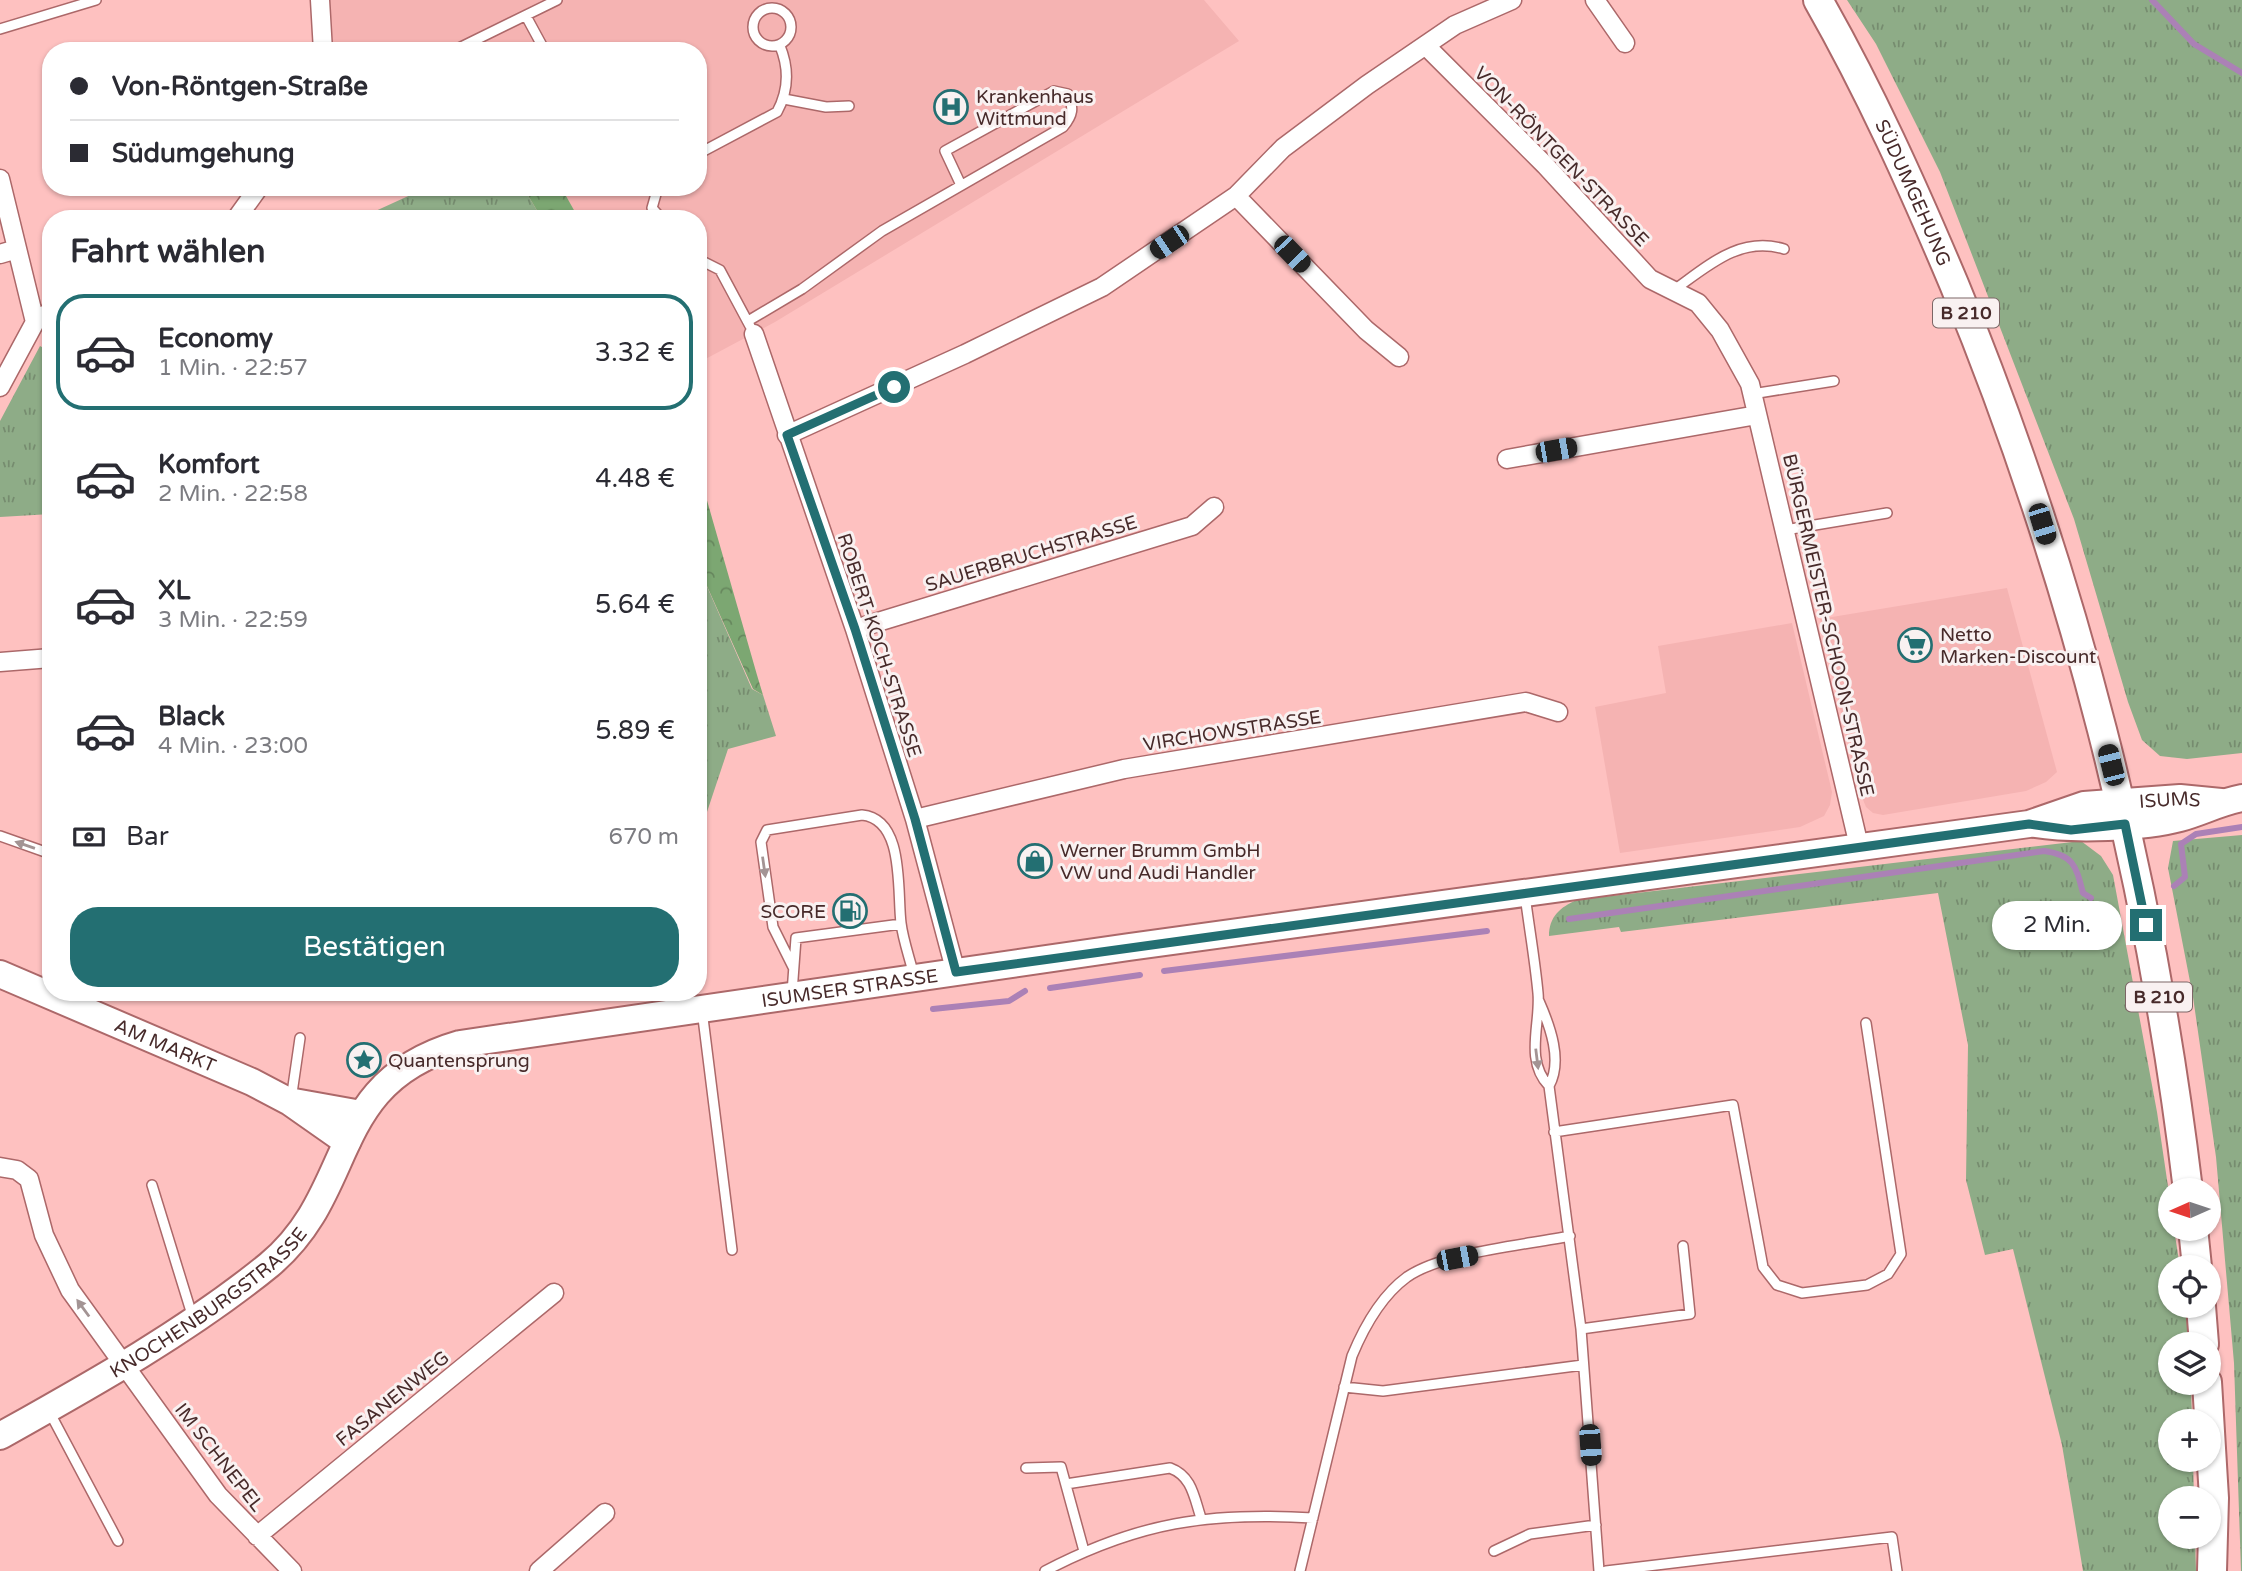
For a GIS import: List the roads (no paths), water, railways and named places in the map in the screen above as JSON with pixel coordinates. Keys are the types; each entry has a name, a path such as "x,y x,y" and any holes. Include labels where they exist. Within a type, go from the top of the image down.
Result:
{"main road":[{"name":"SÜDUMGEHUNG","path":"1818,0 1871,99 1921,206 1974,333 2026,471 2090,682 2122,813"},
{"name":"B 210","path":"2122,813 2151,948 2186,1178"},
{"path":"2208,1395 2214,1499 2213,1571"}],"street":[{"path":"320,0 322,42"},
{"path":"787,435 965,354 1102,286 1236,196 1283,148 1312,124 1455,25 1512,0"},
{"path":"1595,0 1625,43"},
{"name":"VON-RÖNTGEN-STRASSE","path":"1426,46 1545,165 1650,279 1698,303"},
{"path":"0,179 8,251 35,322"},
{"path":"1236,196 1366,330 1399,356"},
{"name":"BÜRGERMEISTER-SCHOON-STRASSE","path":"1698,303 1720,330 1752,394 1859,846"},
{"path":"0,387 35,322 42,317"},
{"name":"ROBERT-KOCH-STRASSE","path":"751,327 855,629 915,819 956,972"},
{"path":"1507,459 1757,415"},
{"name":"SAUERBRUCHSTRASSE","path":"855,629 1192,526 1214,507"},
{"path":"0,662 42,659"},
{"name":"VIRCHOWSTRASSE","path":"915,819 1138,766 1526,702 1558,712"},
{"name":"ISUMS","path":"2122,813 2179,818 2231,800"},
{"name":"ISUMSER STRASSE","path":"361,1114 383,1084 406,1067 433,1052 489,1037 1859,846 2029,824 2071,830 2122,813"},
{"name":"AM MARKT","path":"0,974 42,987"},
{"name":"AM MARKT","path":"90,1001 290,1102 346,1142"},
{"name":"AM MARKT","path":"290,1102 353,1110 361,1114"},
{"name":"KNOCHENBURGSTRASSE","path":"0,1436 194,1319 269,1265 296,1239 318,1205 361,1114"},
{"name":"IM SCHNEPEL","path":"0,1167 17,1170 29,1179 54,1260 70,1290 218,1495 292,1571"},
{"name":"FASANENWEG","path":"257,1536 554,1293"},
{"path":"539,1571 605,1513"}],"lane":[{"path":"0,29 96,0"},
{"path":"472,42 557,0"},
{"path":"766,9 779,9 789,18 792,31 779,46 762,44 754,34 756,16 766,9"},
{"path":"526,16 540,42"},
{"path":"707,149 778,111 784,99 787,67 779,46"},
{"path":"707,264 720,270 751,327 842,258 960,183 1063,127 1071,118 1073,105 1068,94 1054,91 945,151 960,183"},
{"path":"784,99 825,107 849,106"},
{"path":"1672,291 1730,251 1767,244 1784,249"},
{"path":"1752,394 1833,381"},
{"path":"1785,530 1887,513"},
{"path":"793,967 773,927 761,842 767,830 862,815 874,816 885,824 900,887 901,924 915,978"},
{"path":"0,836 42,851"},
{"path":"1524,894 1541,992 1551,1027 1556,1074 1549,1086 1581,1329 1599,1571"},
{"path":"792,995 796,938 901,924"},
{"path":"1541,992 1533,1029 1539,1076 1549,1086"},
{"path":"702,1008 732,1250"},
{"path":"1554,1132 1733,1105 1763,1268 1777,1285 1802,1293 1867,1285 1888,1273 1901,1254 1867,1023"},
{"path":"290,1102 300,1038"},
{"path":"152,1185 194,1319"},
{"path":"1300,1571 1344,1387 1361,1334 1391,1293 1408,1277 1432,1265 1570,1236"},
{"path":"1581,1329 1690,1314 1683,1246"},
{"path":"1344,1387 1383,1391 1583,1365"},
{"path":"48,1408 118,1541"},
{"path":"1026,1468 1061,1467 1084,1551"},
{"path":"1066,1484 1170,1468 1181,1472 1190,1483 1201,1518"},
{"path":"1045,1571 1084,1551 1153,1527 1201,1518 1269,1515 1313,1518"},
{"path":"1494,1551 1531,1534 1596,1525"},
{"path":"1606,1571 1892,1536 1897,1571"}],"waterway":[{"path":"2152,0 2194,44 2242,73"},
{"path":"2174,886 2185,877 2181,844 2196,834 2242,827"},
{"path":"1569,919 2044,851 2068,859 2075,869 2083,893 2091,898"},
{"path":"1164,971 1487,931"},
{"path":"1050,988 1140,975"},
{"path":"933,1009 1009,1001 1025,991"}],"place":[{"name":"Krankenhaus Wittmund","path":"951,107"},
{"name":"Netto Marken-Discount","path":"1915,645"},
{"name":"Werner Brumm GmbH VW und Audi Handler","path":"1035,861"},
{"name":"SCORE","path":"850,911"},
{"name":"Quantensprung","path":"364,1060"}]}
